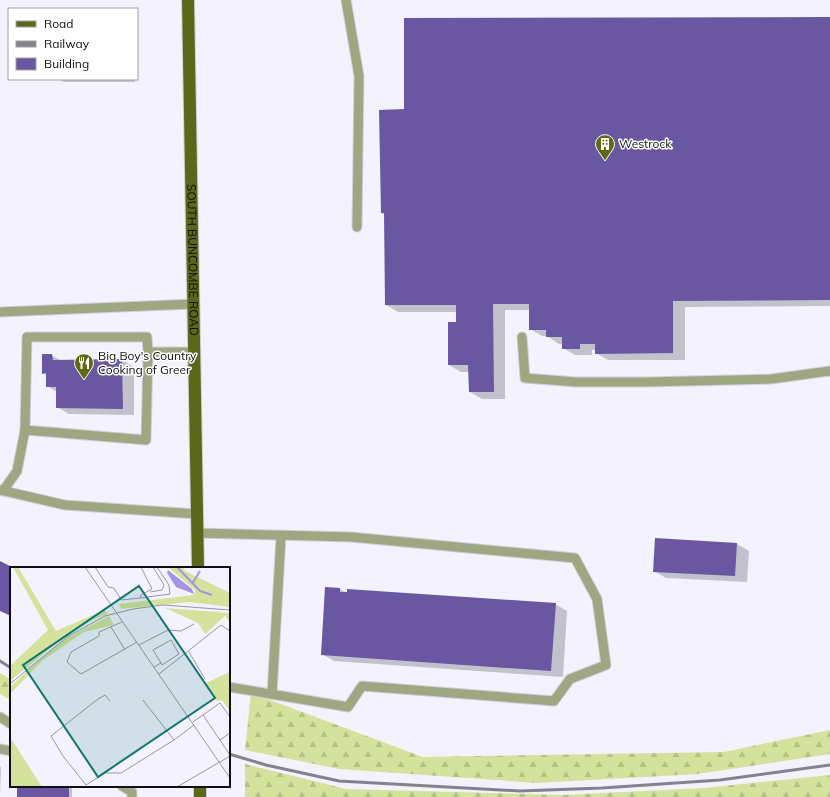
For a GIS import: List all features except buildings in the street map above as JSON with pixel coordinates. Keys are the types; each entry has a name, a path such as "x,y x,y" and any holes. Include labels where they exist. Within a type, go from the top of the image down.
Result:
{"main road":[{"name":"SOUTH BUNCOMBE ROAD","path":"188,0 198,567"}],"lane":[{"path":"346,0 359,76 357,227"},
{"path":"0,312 193,304"},
{"path":"25,430 146,440 147,337 27,337 25,430 17,471 1,491 65,506 197,514"},
{"path":"522,337 525,378 576,382 756,379 791,377 830,371"},
{"path":"148,352 194,352"},
{"path":"198,532 351,538 575,558 598,599 606,665 570,678 554,701 362,686 348,706 230,687"},
{"path":"272,694 281,536"},
{"path":"0,717 10,723"},
{"path":"0,749 10,751"},
{"path":"124,787 132,792 132,797"}],"green space":[{"path":"0,673 10,678 10,699 0,694"},
{"path":"251,693 423,757 724,752 830,730 830,754 698,774 537,783 339,769 245,750"},
{"path":"245,764 346,789 563,795 704,788 830,775 830,797 245,797"}],"railway":[{"path":"0,661 10,667"},
{"path":"230,754 266,765 339,781 520,791 602,788 720,780 830,765"}],"place":[{"name":"Westrock","path":"605,161"},
{"name":"Big Boy's Country Cooking of Greer","path":"84,380"}]}
